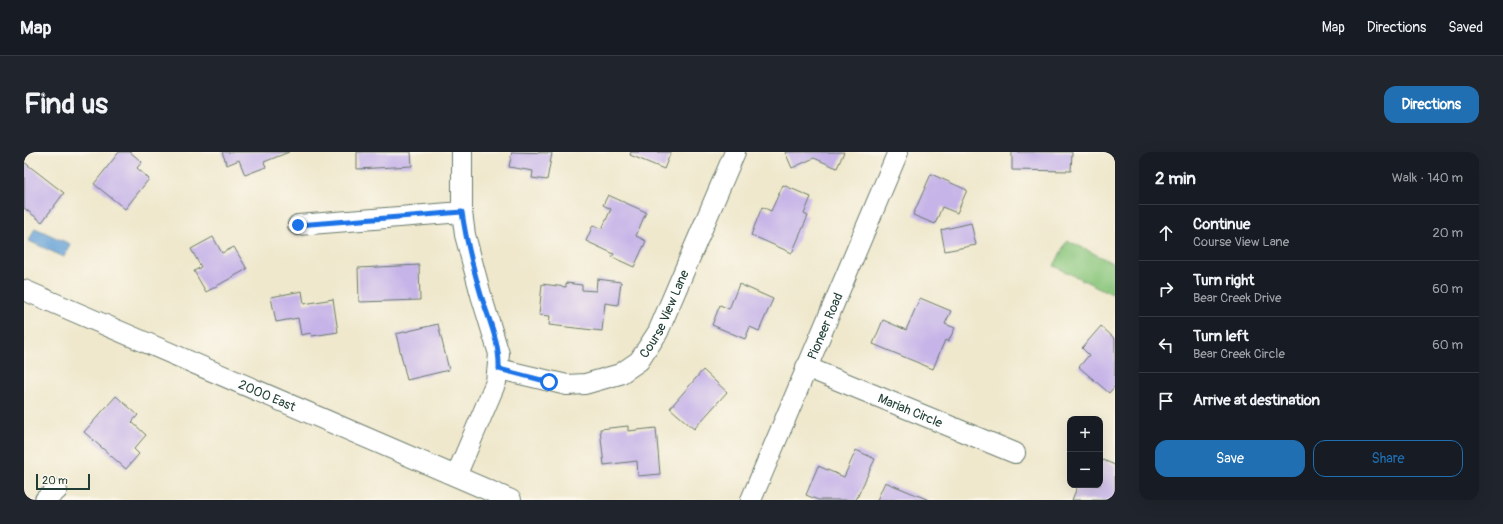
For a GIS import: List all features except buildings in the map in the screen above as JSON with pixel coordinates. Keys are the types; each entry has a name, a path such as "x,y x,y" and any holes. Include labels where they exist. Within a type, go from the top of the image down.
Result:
{"street":[{"path":"456,476 490,398 499,369 499,354 496,340 479,287 465,235 462,212 462,152"},
{"name":"Course View Lane","path":"499,369 567,385 585,384 620,374 639,360 653,342 661,327 735,152"},
{"name":"Pioneer Road","path":"751,500 898,152"},
{"path":"298,225 462,212"},
{"name":"2000 East","path":"24,290 511,500"},
{"name":"Mariah Circle","path":"806,367 1015,453"}],"green space":[{"path":"1067,240 1115,264 1115,288 1112,294 1054,266"}],"water":[{"path":"35,228 70,244 64,257 29,241"}],"route":[{"path":"298,225 462,212 465,235 481,295 496,340 499,354 499,369 533,376 549,382"}]}
